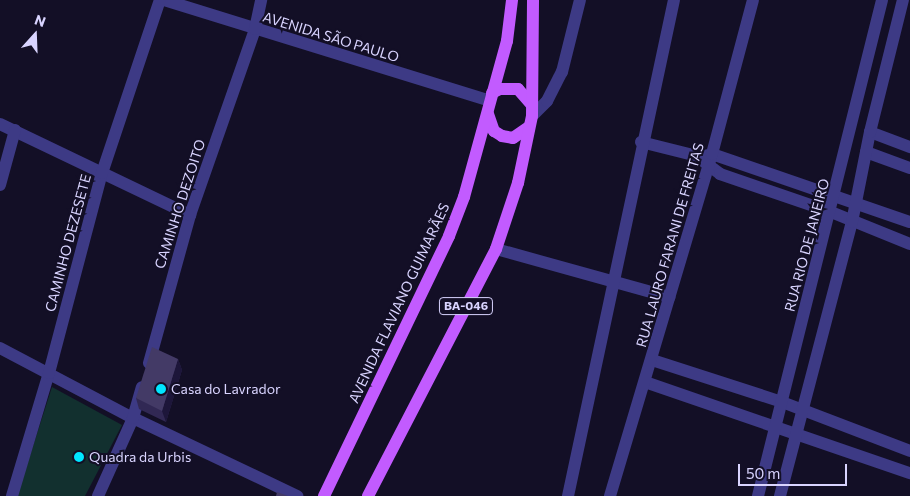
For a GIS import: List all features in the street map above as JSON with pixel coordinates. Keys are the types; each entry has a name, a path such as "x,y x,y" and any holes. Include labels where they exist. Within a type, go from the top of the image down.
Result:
{"main road":[{"name":"AVENIDA FLAVIANO GUIMARÃES","path":"324,496 449,236 464,197 507,41 512,0"},
{"name":"BA-046","path":"368,496 496,249 518,183 531,116 533,0"},
{"path":"488,114 494,131 502,136 513,138 531,116 523,91 518,89 500,89 491,97"}],"street":[{"name":"CAMINHO DEZESETE","path":"12,496 50,373 102,173 160,0"},
{"name":"AVENIDA SÃO PAULO","path":"164,0 255,29 491,97"},
{"name":"CAMINHO DEZOITO","path":"98,496 133,418 190,215 255,29 261,0"},
{"path":"531,116 547,100 562,72 580,0"},
{"path":"568,496 614,284 641,142 674,0"},
{"name":"RUA LAURO FARANI DE FREITAS","path":"610,496 670,298 707,159 753,0"},
{"name":"RUA RIO DE JANEIRO","path":"758,496 836,194 882,0"},
{"path":"780,496 852,222 870,132 903,0"},
{"path":"0,124 190,215"},
{"path":"0,185 15,130"},
{"path":"870,132 910,147"},
{"path":"641,142 707,159 836,194 908,221 904,242 852,222 707,159"},
{"path":"866,152 910,168"},
{"path":"496,249 614,284 670,298"},
{"path":"0,348 133,418 297,496"},
{"path":"652,360 717,383 782,402 910,451"},
{"path":"645,382 712,403 910,473"},
{"path":"712,403 717,383"}],"green space":[{"path":"52,387 122,425 85,496 17,496"}],"building":[{"name":"Casa do Lavrador","path":"152,347 178,359 162,411 136,398"},
{"path":"277,492 288,496 276,496"}],"place":[{"name":"Casa do Lavrador","path":"161,389"},
{"name":"Quadra da Urbis","path":"79,457"}]}
